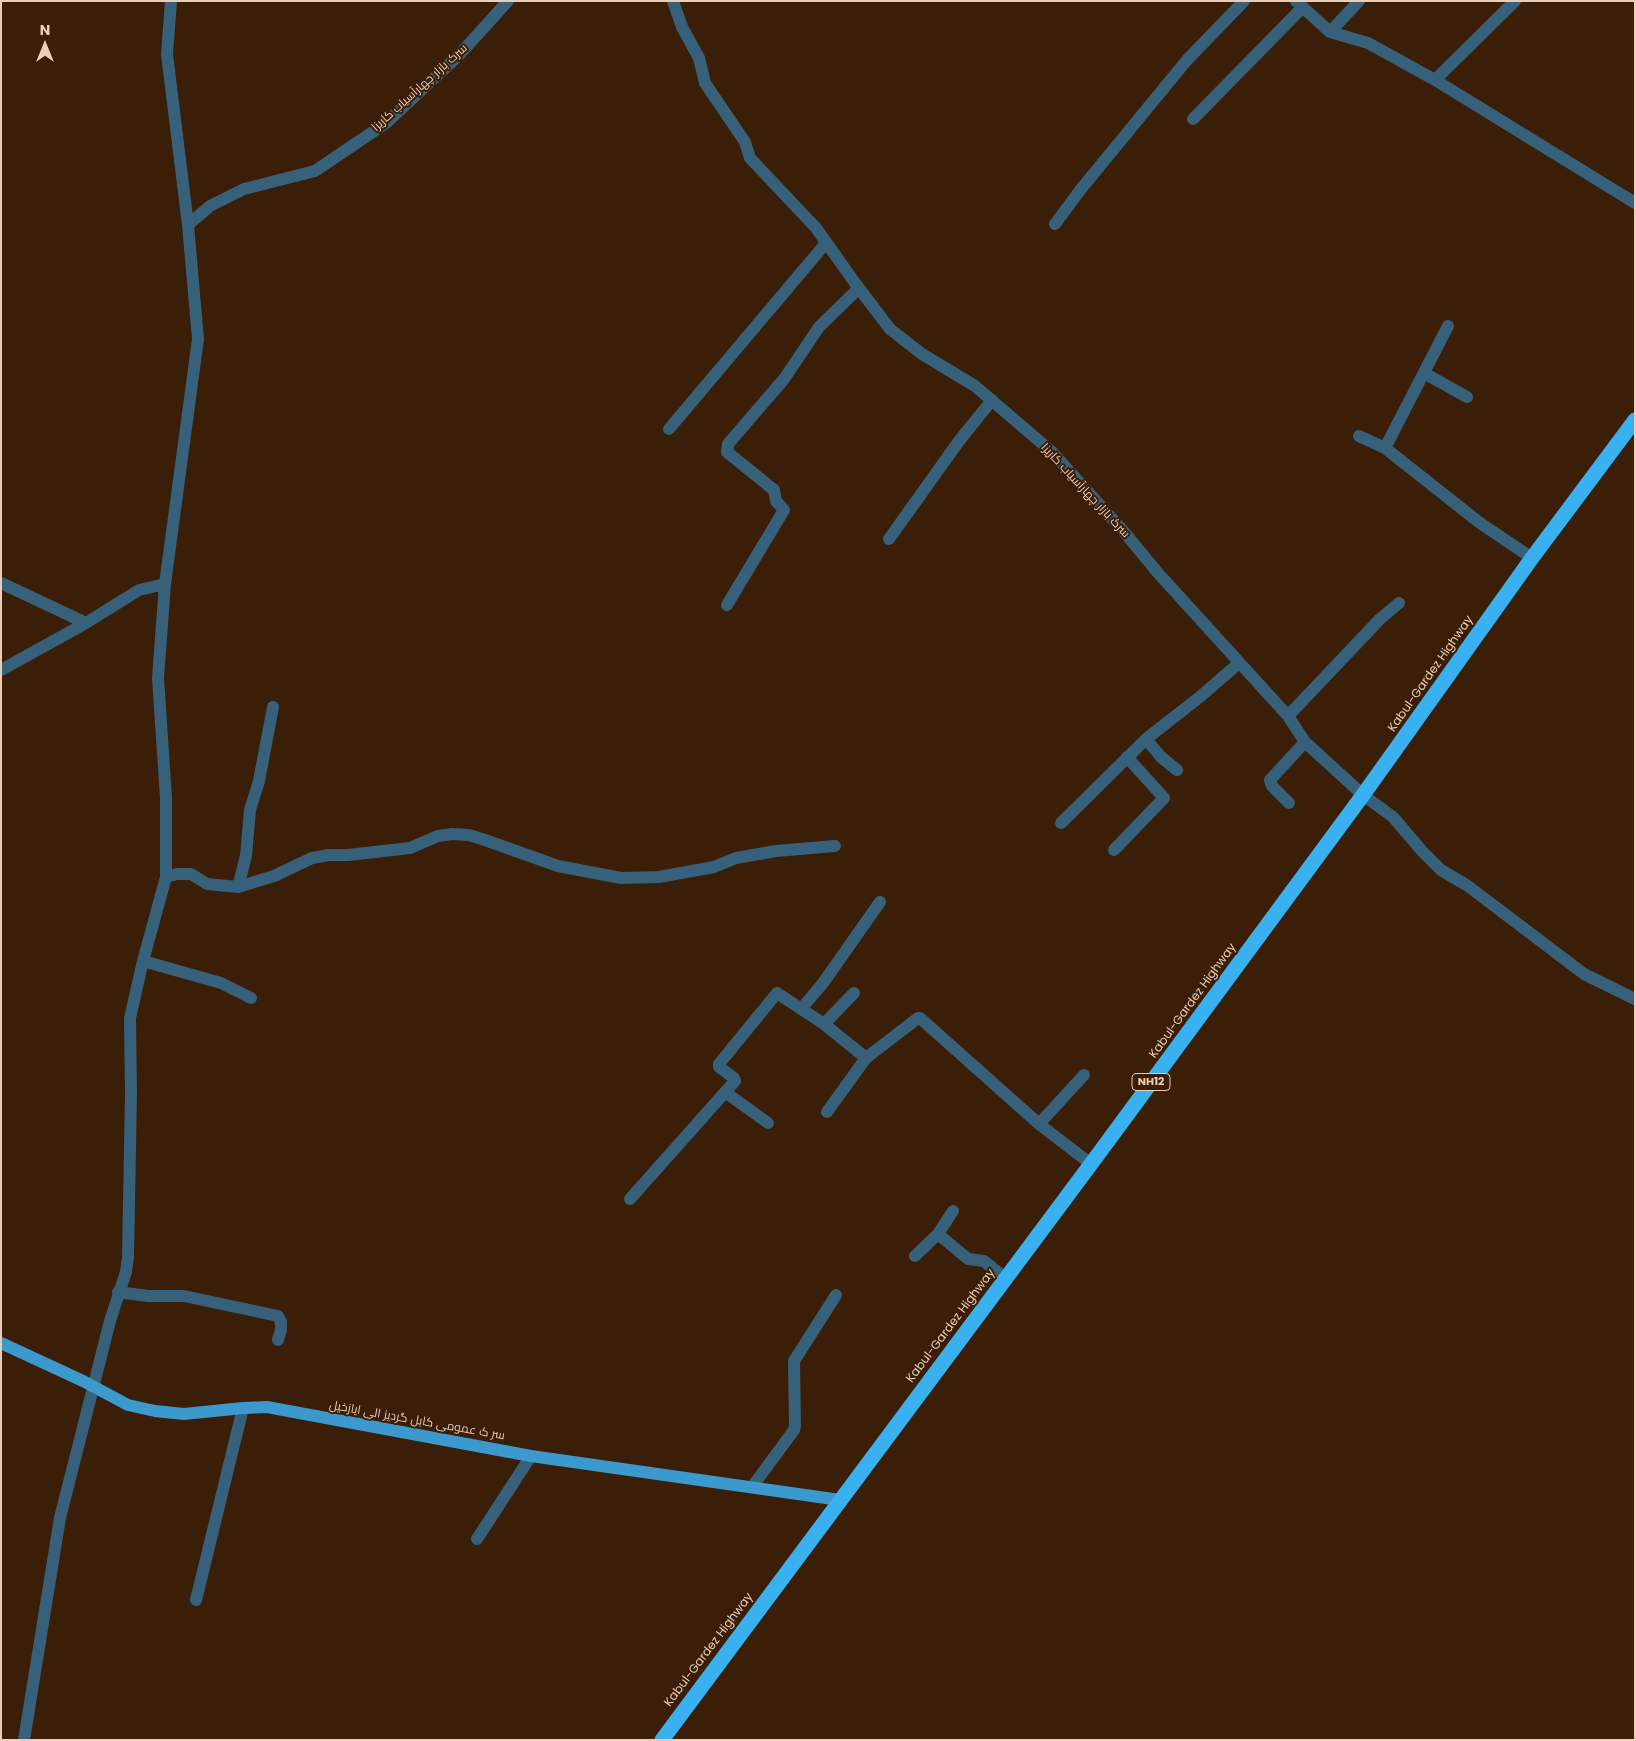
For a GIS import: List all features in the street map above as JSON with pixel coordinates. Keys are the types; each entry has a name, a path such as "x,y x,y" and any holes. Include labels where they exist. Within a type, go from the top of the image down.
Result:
{"highway":[{"name":"Kabul-Gardez Highway","path":"662,1740 1363,795 1532,558 1635,420"}],"main road":[{"name":"سر ک عمومی کابل گردیز الی ایازخیل","path":"1,1343 128,1405 154,1411 184,1414 242,1408 267,1408 531,1456 840,1500"}],"street":[{"path":"24,1740 60,1518 118,1292 126,1272 128,1257 131,1094 130,1018 166,877 166,798 158,678 165,584 198,339 188,225 167,54 171,1"},
{"name":"سرک بازار چهارآسیاب کاریزا","path":"188,225 210,206 244,189 315,171 386,122 460,55 508,1"},
{"name":"سرک بازار چهارآسیاب کاریزا","path":"673,1 682,27 699,58 705,83 745,142 750,158 816,228 858,288 890,329 922,354 975,386 1052,452 1125,533 1158,574 1288,716 1305,742 1363,795 1393,817 1441,870 1468,886 1584,974 1635,999"},
{"path":"1055,224 1080,189 1187,60 1244,1"},
{"path":"1330,32 1359,1"},
{"path":"1436,80 1515,1"},
{"path":"1193,119 1299,4 1330,32 1368,43 1436,80 1635,203"},
{"path":"669,428 826,242"},
{"path":"727,605 784,510 776,501 774,490 727,452 728,444 784,379 819,327 858,288"},
{"path":"1385,448 1448,326"},
{"path":"1424,373 1467,396"},
{"path":"889,539 954,448 992,400"},
{"path":"1359,436 1385,448 1480,523 1532,558"},
{"path":"1,583 86,623"},
{"path":"1,670 86,623 139,590 165,584"},
{"path":"1288,716 1380,619 1399,603"},
{"path":"1061,823 1146,739 1201,696 1239,662"},
{"path":"238,887 246,856 250,810 259,781 273,707"},
{"path":"1146,739 1160,757 1177,770"},
{"path":"1289,803 1272,786 1270,780 1305,742"},
{"path":"1114,850 1164,798 1128,758"},
{"path":"166,877 177,874 191,874 207,884 238,887 274,876 312,858 410,848 438,836 452,834 469,835 558,866 621,878 659,876 714,867 736,858 776,851 835,846"},
{"path":"802,1008 823,983 880,902"},
{"path":"143,962 221,983 251,998"},
{"path":"630,1199 735,1080 719,1067 720,1064 778,993 824,1024 866,1058"},
{"path":"824,1024 854,993"},
{"path":"827,1112 866,1058 920,1018 1040,1124 1091,1164"},
{"path":"1040,1124 1084,1075"},
{"path":"725,1092 768,1122"},
{"path":"915,1256 938,1234 953,1211"},
{"path":"938,1234 968,1259 984,1261 1005,1278"},
{"path":"118,1292 148,1296 184,1296 278,1316 281,1322 278,1340"},
{"path":"752,1487 794,1430 794,1361 836,1295"},
{"path":"196,1600 242,1408"},
{"path":"476,1539 531,1456"}]}
